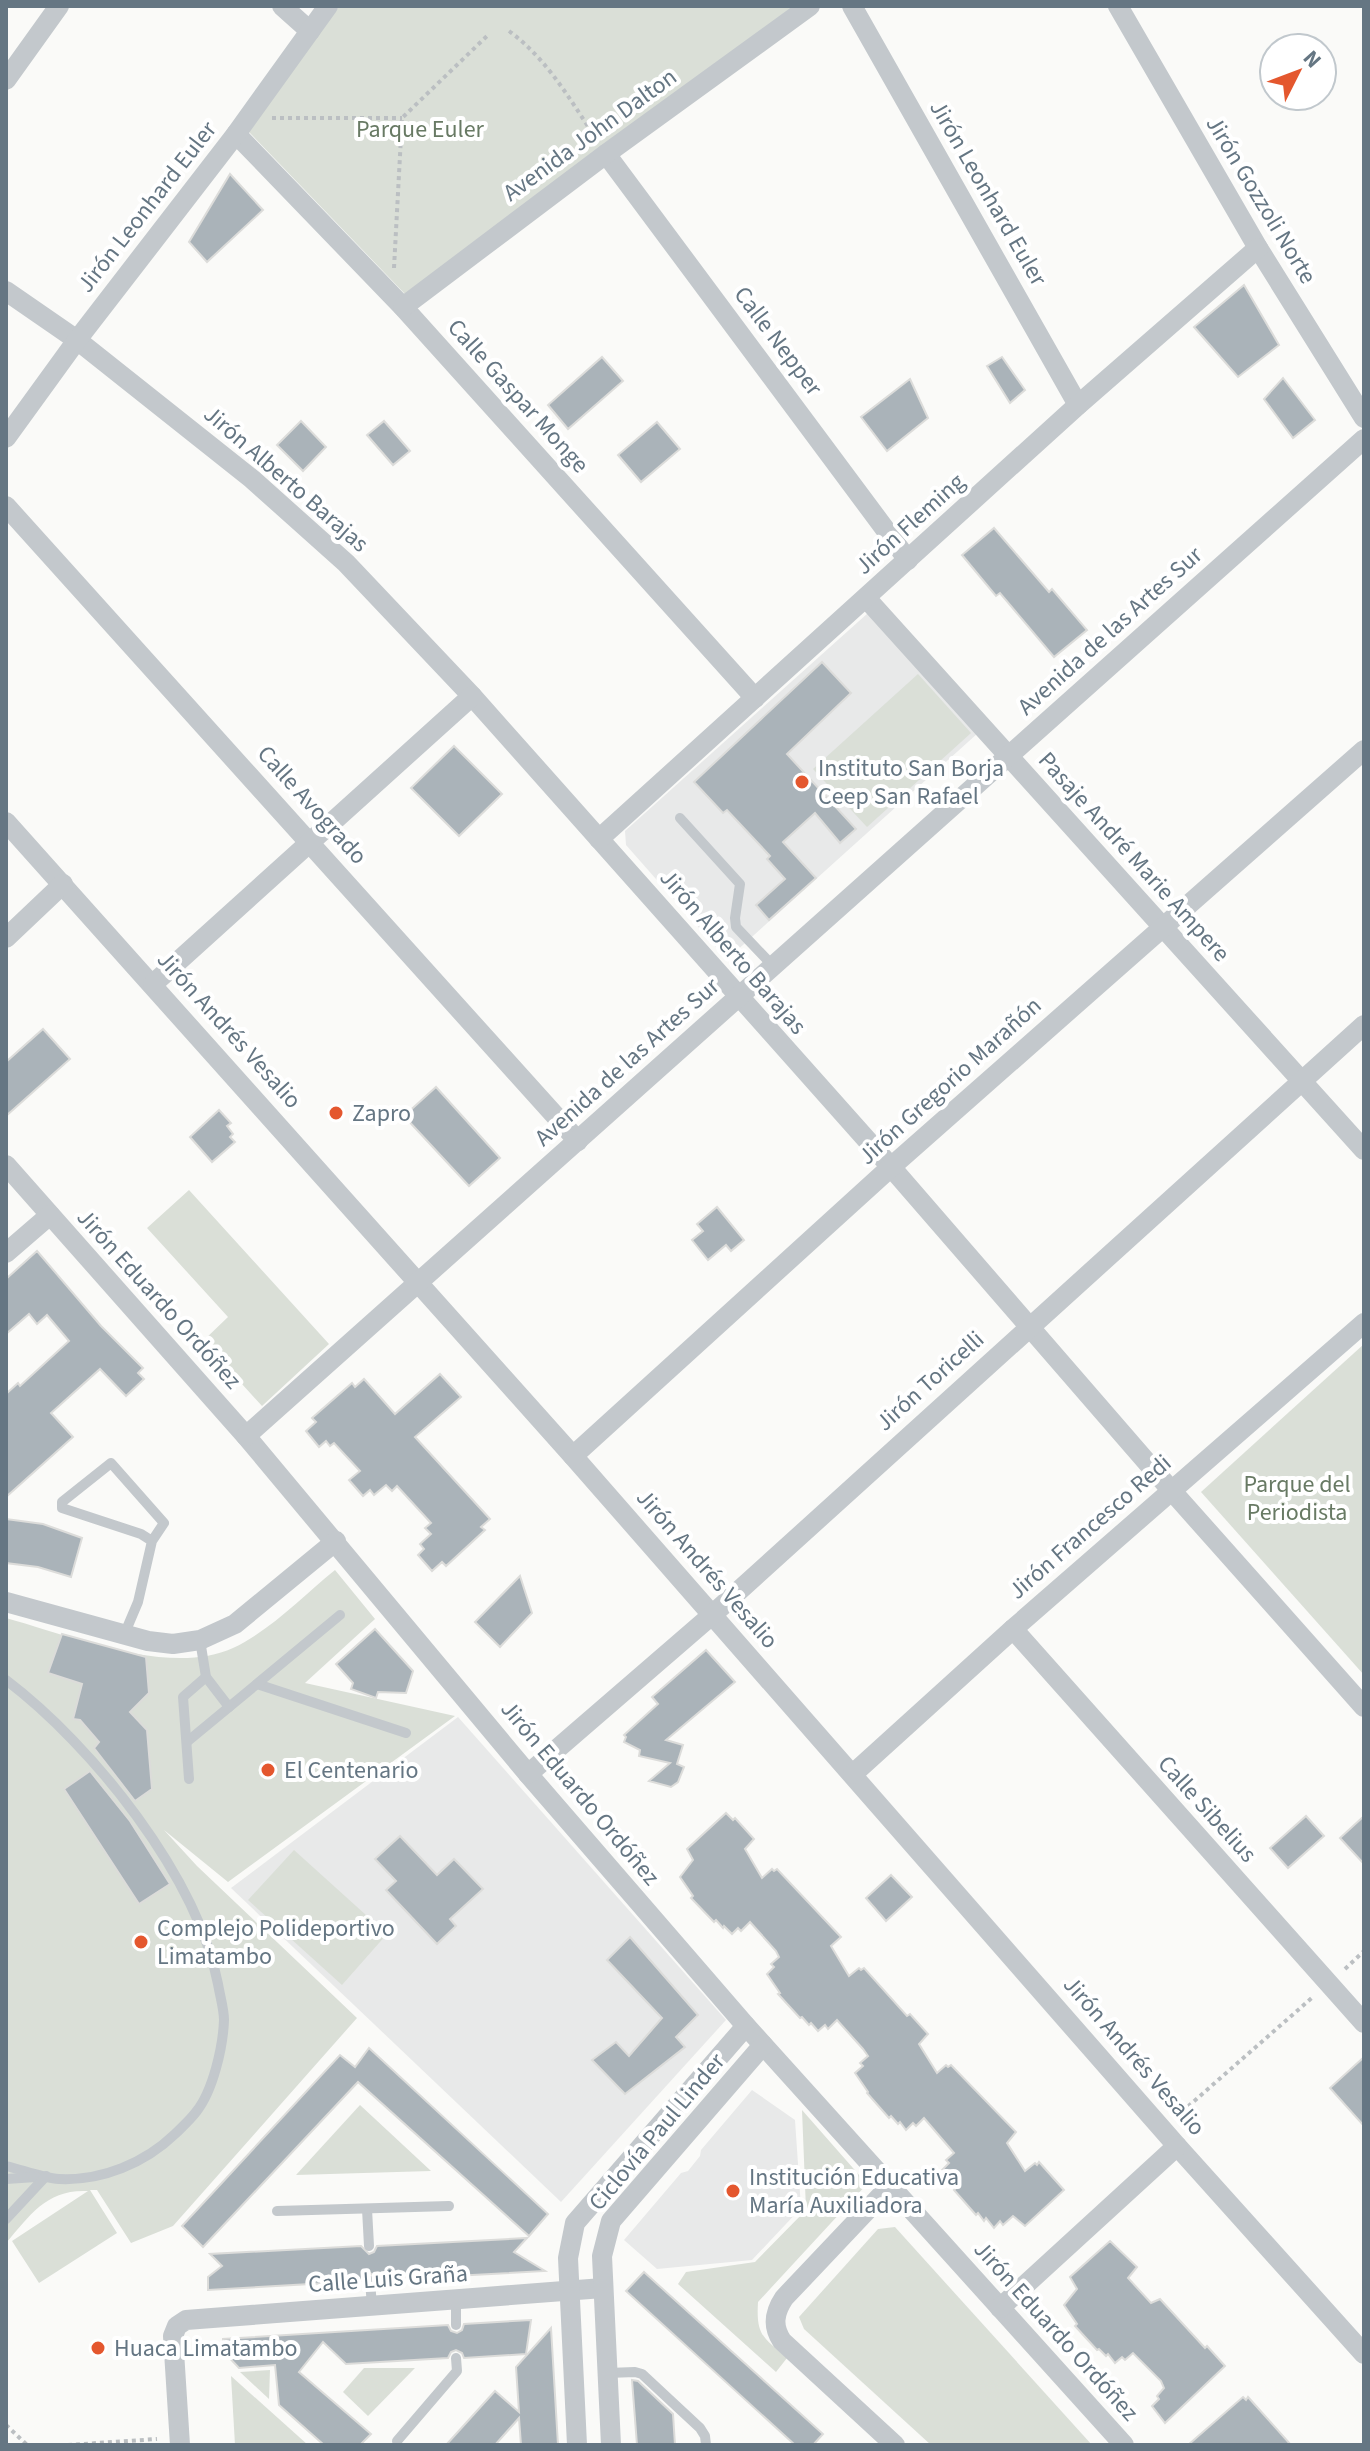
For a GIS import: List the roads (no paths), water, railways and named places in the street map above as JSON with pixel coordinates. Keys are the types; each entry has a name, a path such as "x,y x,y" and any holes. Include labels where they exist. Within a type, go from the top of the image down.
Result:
{"street":[{"path":"6,80 59,6"},
{"path":"282,6 310,31"},
{"name":"Jirón Leonhard Euler","path":"6,438 77,340 242,126 328,6"},
{"name":"Avenida John Dalton","path":"398,301 810,6"},
{"name":"Jirón Leonhard Euler","path":"852,6 1078,405"},
{"name":"Jirón Gozzoli Norte","path":"1118,6 1258,248 1364,418"},
{"name":"Calle Gaspar Monge","path":"242,126 755,698"},
{"name":"Calle Nepper","path":"606,154 908,560"},
{"name":"Jirón Fleming","path":"599,839 1078,405 1258,248"},
{"name":"Jirón Alberto Barajas","path":"6,291 77,340 252,479 346,563 472,696 891,1167 1364,1707"},
{"name":"Avenida de las Artes Sur","path":"246,1436 1364,439"},
{"name":"Calle Avogrado","path":"6,506 578,1141"},
{"name":"Pasaje André Marie Ampere","path":"866,598 1364,1150"},
{"path":"153,984 472,696"},
{"name":"Jirón Gregorio Marañón","path":"573,1456 891,1167 1364,750"},
{"name":"Jirón Andrés Vesalio","path":"6,822 573,1456 1177,2146 1364,2354"},
{"path":"6,938 63,884"},
{"name":"Jirón Toricelli","path":"528,1774 712,1615 1364,1025"},
{"name":"Jirón Eduardo Ordóñez","path":"6,1165 246,1436 528,1774 746,2026 1124,2445"},
{"path":"6,1253 50,1215"},
{"name":"Jirón Francesco Redi","path":"853,1774 1013,1629 1364,1323"},
{"path":"6,1602 124,1635 173,1644 200,1640 235,1624 336,1541"},
{"name":"Calle Sibelius","path":"1013,1629 1364,2023"},
{"path":"577,2445 568,2258 575,2223 746,2026"},
{"path":"611,2445 602,2256 611,2221 763,2045"},
{"path":"1000,2308 1177,2146"},
{"path":"890,2186 784,2298 775,2321 782,2341 895,2445"},
{"name":"Calle Luis Graña","path":"180,2445 173,2336 177,2326 186,2320 570,2293 603,2288"}],"lane":[{"path":"680,818 740,884 736,927 774,967"},
{"path":"124,1635 138,1602 152,1541 164,1523 112,1464 108,1464 62,1502 62,1508 141,1534 152,1541"},
{"path":"188,1741 340,1615"},
{"path":"200,1640 206,1677 229,1707"},
{"path":"189,1779 183,1697 206,1677"},
{"path":"6,1680 38,1704 85,1753 138,1818 188,1900 212,1955 224,2018 217,2066 198,2111 158,2150 111,2173 58,2179 6,2166"},
{"path":"257,1684 406,1733"},
{"path":"6,2179 46,2176"},
{"path":"6,2219 46,2176"},
{"path":"277,2211 449,2206"},
{"path":"367,2209 369,2246"},
{"path":"370,2281 372,2306"},
{"path":"456,2300 456,2325"},
{"path":"397,2441 457,2371 456,2358"},
{"path":"608,2373 642,2374 700,2428 706,2445"}],"place":[{"name":"Instituto San Borja Ceep San Rafael","path":"802,782"},
{"name":"Zapro","path":"336,1113"},
{"name":"El Centenario","path":"268,1770"},
{"name":"Complejo Polideportivo Limatambo","path":"141,1942"},
{"name":"Institución Educativa María Auxiliadora","path":"733,2191"},
{"name":"Huaca Limatambo","path":"98,2348"}],"park label":[{"name":"Parque Euler","path":"420,129"},
{"name":"Parque del Periodista","path":"1297,1498"}]}
